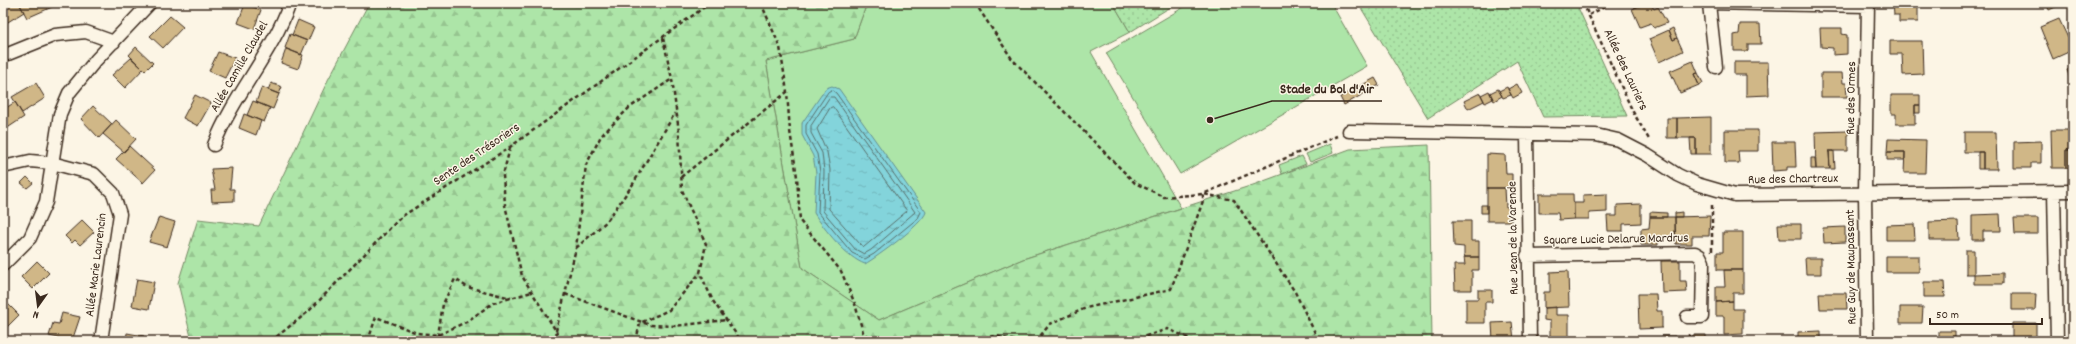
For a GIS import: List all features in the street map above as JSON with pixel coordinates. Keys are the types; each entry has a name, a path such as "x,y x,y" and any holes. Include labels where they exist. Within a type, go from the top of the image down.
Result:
{"street":[{"path":"3,265 30,238 46,202 60,114 69,93 150,3"},
{"name":"Allée Camille Claudel","path":"214,145 222,124 272,43 290,3"},
{"path":"1716,67 1709,3 1868,4"},
{"name":"Rue des Ormes","path":"1865,193 1868,4"},
{"path":"8,54 55,35 86,32 114,42"},
{"name":"Rue des Chartreux","path":"1349,132 1596,135 1618,140 1678,175 1714,190 1735,195 2073,191"},
{"name":"Rue Jean de la Varende","path":"1527,135 1527,256 1530,341"},
{"name":"Allée Marie Laurencin","path":"3,167 30,161 52,163 94,174 113,193 120,214 101,341"},
{"path":"2054,191 2057,341"},
{"name":"Rue Guy de Maupassant","path":"1865,193 1867,341"},
{"name":"Square Lucie Delarue Mardrus","path":"1527,256 1695,253 1700,256 1703,262 1702,317 1687,317"}],"path":[{"name":"Sente des Trésoriers","path":"271,341 308,312 401,216 510,147 710,3"},
{"path":"761,3 780,47 797,177 800,221 841,271 855,304 864,332 872,341"},
{"path":"975,3 1012,59 1135,183 1164,197 1203,194 1234,200 1295,292 1319,341"},
{"name":"Allée des Lauriers","path":"1583,3 1633,112 1652,144"},
{"path":"1589,15 1612,3"},
{"path":"640,323 669,310 700,273 706,244 682,190 672,79 662,38"},
{"path":"556,331 576,248 586,165 601,136 629,108 672,79"},
{"path":"681,177 787,92"},
{"path":"576,248 607,221 633,184 676,112"},
{"path":"1203,194 1349,132"},
{"path":"510,147 503,175 505,205 522,276 556,331 559,341"},
{"path":"1036,341 1050,324 1086,308 1170,289 1203,201 1203,194"},
{"path":"1712,198 1712,253"},
{"path":"700,273 713,301 741,341"},
{"path":"438,335 443,304 455,279 467,287 511,298"},
{"path":"432,341 438,335 466,322 493,303 532,292"},
{"path":"565,294 650,326 675,326 726,320"},
{"path":"368,341 376,317 417,333 438,335"},
{"path":"636,341 640,323"},
{"path":"1141,341 1143,337 1168,330 1195,341"},
{"path":"1689,334 1689,341"},
{"path":"993,341 995,336"},
{"path":"970,341 995,336 1016,341"}],"green space":[{"path":"369,3 867,3 854,39 766,61 802,268 879,320 1023,259 1253,185 1350,149 1429,145 1432,341 192,341 178,283 198,219 259,226 328,80"},
{"path":"867,3 1113,3 1130,32 1091,52 1181,208 1023,259 879,320 802,268 766,61 854,39"},
{"path":"1113,3 1177,3 1130,32"},
{"path":"1191,3 1331,3 1367,66 1180,174 1106,53"},
{"path":"1358,3 1576,3 1627,116 1543,117 1517,61 1428,118"},
{"path":"1330,144 1333,153 1310,162 1306,154"},
{"path":"1302,156 1306,164 1282,174 1279,165"}],"water":[{"path":"832,86 839,89 926,212 909,232 865,264 851,256 830,235 814,213 816,173 813,156 802,135 802,123 826,88"}],"building":[{"path":"19,3 24,12 3,25 3,4"},
{"path":"19,3 50,3 52,7 27,18"},
{"path":"1638,3 1642,5 1634,8 1633,5"},
{"path":"1646,3 1650,3 1654,9 1658,7 1667,23 1654,28 1651,23 1640,27 1632,9"},
{"path":"1893,3 1918,3 1918,22 1899,22 1899,15 1894,15"},
{"path":"2046,3 2064,3 2049,10"},
{"path":"245,4 261,10 254,29 238,23"},
{"path":"170,16 183,27 163,48 150,36"},
{"path":"2059,19 2068,38 2073,36 2073,50 2053,59 2040,27"},
{"path":"298,20 314,27 308,41 292,35"},
{"path":"1740,24 1760,24 1761,44 1748,44 1748,51 1734,51 1734,35 1739,34"},
{"path":"1673,28 1677,38 1673,40 1669,30"},
{"path":"1820,28 1842,28 1842,34 1847,35 1847,54 1833,55 1833,48 1821,47"},
{"path":"1669,30 1673,40 1677,38 1683,51 1659,62 1649,39"},
{"path":"290,34 307,41 301,55 285,48"},
{"path":"1890,41 1922,41 1923,74 1903,75 1902,54 1890,54"},
{"path":"136,47 153,63 145,71 129,55"},
{"path":"286,49 303,55 298,69 281,63"},
{"path":"218,52 235,58 225,78 209,71"},
{"path":"131,58 143,69 125,88 112,75"},
{"path":"1693,61 1698,73 1694,74 1699,85 1680,93 1670,71"},
{"path":"1734,62 1768,62 1769,95 1746,96 1746,75 1734,75"},
{"path":"2073,68 2073,87 2067,70"},
{"path":"1698,73 1703,83 1699,85 1694,74"},
{"path":"1821,73 1842,73 1843,83 1846,83 1847,97 1821,97"},
{"path":"1375,78 1379,85 1344,105 1340,97"},
{"path":"36,83 45,98 22,113 12,97"},
{"path":"271,83 282,87 279,94 268,90"},
{"path":"1517,84 1522,93 1513,98 1508,89"},
{"path":"262,87 279,94 273,109 256,102"},
{"path":"1507,87 1511,95 1503,98 1499,91"},
{"path":"1498,89 1502,96 1494,101 1490,93"},
{"path":"1489,91 1493,99 1485,103 1481,95"},
{"path":"1480,93 1484,101 1468,109 1464,101"},
{"path":"195,95 211,103 198,126 183,118"},
{"path":"1891,95 1920,95 1920,105 1915,105 1915,124 1896,124 1896,114 1891,114"},
{"path":"253,101 270,108 264,122 247,115"},
{"path":"15,102 24,117 3,131 3,110"},
{"path":"1915,105 1920,105 1920,113 1915,113"},
{"path":"93,106 112,124 99,138 81,119"},
{"path":"244,114 261,121 256,135 239,128"},
{"path":"1711,117 1711,154 1696,154 1696,138 1677,138 1677,118"},
{"path":"1667,118 1677,118 1677,138 1667,138"},
{"path":"116,120 136,139 124,152 103,134"},
{"path":"1725,130 1758,130 1758,151 1738,151 1739,163 1725,163"},
{"path":"2051,130 2073,130 2073,150 2066,150 2066,168 2052,168"},
{"path":"1848,131 1848,151 1829,151 1830,169 1816,169 1815,132"},
{"path":"1964,132 1996,132 1997,169 1983,169 1983,152 1964,152"},
{"path":"1690,138 1696,138 1696,154 1691,154"},
{"path":"1888,139 1926,140 1925,173 1904,173 1905,152 1887,152"},
{"path":"2041,141 2041,163 2031,163 2031,168 2014,168 2014,142"},
{"path":"1772,142 1795,142 1796,167 1787,167 1787,170 1773,171"},
{"path":"129,146 155,170 143,183 116,159"},
{"path":"2066,150 2072,150 2072,168 2066,168"},
{"path":"1829,151 1834,151 1835,169 1830,169"},
{"path":"1887,152 1905,152 1905,160 1887,160"},
{"path":"1978,152 1983,152 1983,169 1978,169"},
{"path":"1487,154 1505,155 1506,174 1512,174 1512,188 1487,188"},
{"path":"1811,158 1815,158 1816,169 1811,169"},
{"path":"232,168 230,189 234,189 234,201 212,202 211,190 215,190 211,169"},
{"path":"27,177 33,183 27,188 21,183"},
{"path":"1487,188 1505,188 1506,207 1511,207 1511,221 1487,221"},
{"path":"1539,194 1573,194 1574,219 1559,220 1558,213 1539,213"},
{"path":"1607,194 1607,212 1589,213 1589,219 1574,219 1574,203 1583,203 1583,195"},
{"path":"1641,204 1641,223 1623,224 1623,231 1608,231 1607,216 1617,216 1617,205"},
{"path":"1481,205 1487,205 1487,213 1481,213"},
{"path":"1650,212 1667,213 1667,217 1650,217"},
{"path":"1682,212 1682,217 1675,217 1675,213"},
{"path":"2000,214 2001,231 1983,231 1983,240 1972,240 1972,215"},
{"path":"1710,216 1709,236 1692,236 1692,244 1676,244 1675,217"},
{"path":"159,217 175,222 167,247 149,242"},
{"path":"1650,217 1675,217 1675,237 1658,237 1658,245 1641,245 1641,229 1649,228"},
{"path":"2014,218 2038,218 2038,234 2015,234"},
{"path":"82,220 94,232 80,245 75,240 72,243 65,236"},
{"path":"1453,221 1471,221 1471,241 1479,241 1479,257 1464,257 1464,247 1454,246"},
{"path":"1958,221 1959,240 1929,240 1929,222"},
{"path":"1778,224 1801,224 1801,239 1779,239"},
{"path":"1914,224 1915,240 1886,240 1886,225"},
{"path":"1845,227 1845,242 1824,243 1823,228"},
{"path":"1723,232 1743,232 1743,270 1717,270 1717,252 1723,252"},
{"path":"1966,250 1974,250 1974,274 1966,274"},
{"path":"1886,256 1919,256 1919,272 1886,272"},
{"path":"1464,257 1479,257 1479,270 1472,270 1472,290 1455,290 1454,265 1465,265"},
{"path":"1805,258 1821,258 1821,274 1806,274"},
{"path":"37,261 49,273 33,289 21,277"},
{"path":"1661,261 1680,261 1680,281 1686,281 1687,292 1662,293"},
{"path":"1724,270 1743,270 1743,293 1733,293 1733,301 1716,302 1716,287 1725,287"},
{"path":"1568,271 1569,307 1544,308 1544,292 1550,292 1550,272"},
{"path":"2003,273 2003,284 1974,284 1974,274"},
{"path":"137,279 154,282 149,309 132,306"},
{"path":"1924,282 1944,282 1945,297 1924,297"},
{"path":"1478,290 1492,290 1492,302 1485,302 1485,323 1466,323 1466,299 1478,299"},
{"path":"1819,293 1846,293 1847,309 1820,309"},
{"path":"1638,294 1656,294 1657,311 1662,311 1662,328 1639,329"},
{"path":"2012,294 2036,294 2035,310 2012,310"},
{"path":"1733,301 1733,309 1743,309 1743,334 1724,335 1724,316 1716,316 1716,302"},
{"path":"7,303 19,315 3,331 3,307"},
{"path":"1556,307 1556,315 1569,315 1569,341 1550,341 1550,321 1544,320 1544,308"},
{"path":"1900,307 1923,307 1922,323 1900,323"},
{"path":"62,313 80,317 72,341 49,336 53,323 59,324"},
{"path":"1512,322 1514,340 1520,341 1493,341 1492,323"},
{"path":"2012,323 2036,323 2036,339 2012,341"},
{"path":"1821,331 1821,341 1798,341 1798,332"},
{"path":"1939,331 1955,331 1955,337 1939,337"},
{"path":"127,333 144,336 143,341 126,341"},
{"path":"1693,335 1706,335 1706,341 1692,341"},
{"path":"1662,336 1675,336 1675,341 1662,341"},
{"path":"1938,337 1955,337 1955,341 1938,341"}],"place":[{"name":"Stade du Bol d'Air","path":"1210,120"}]}
